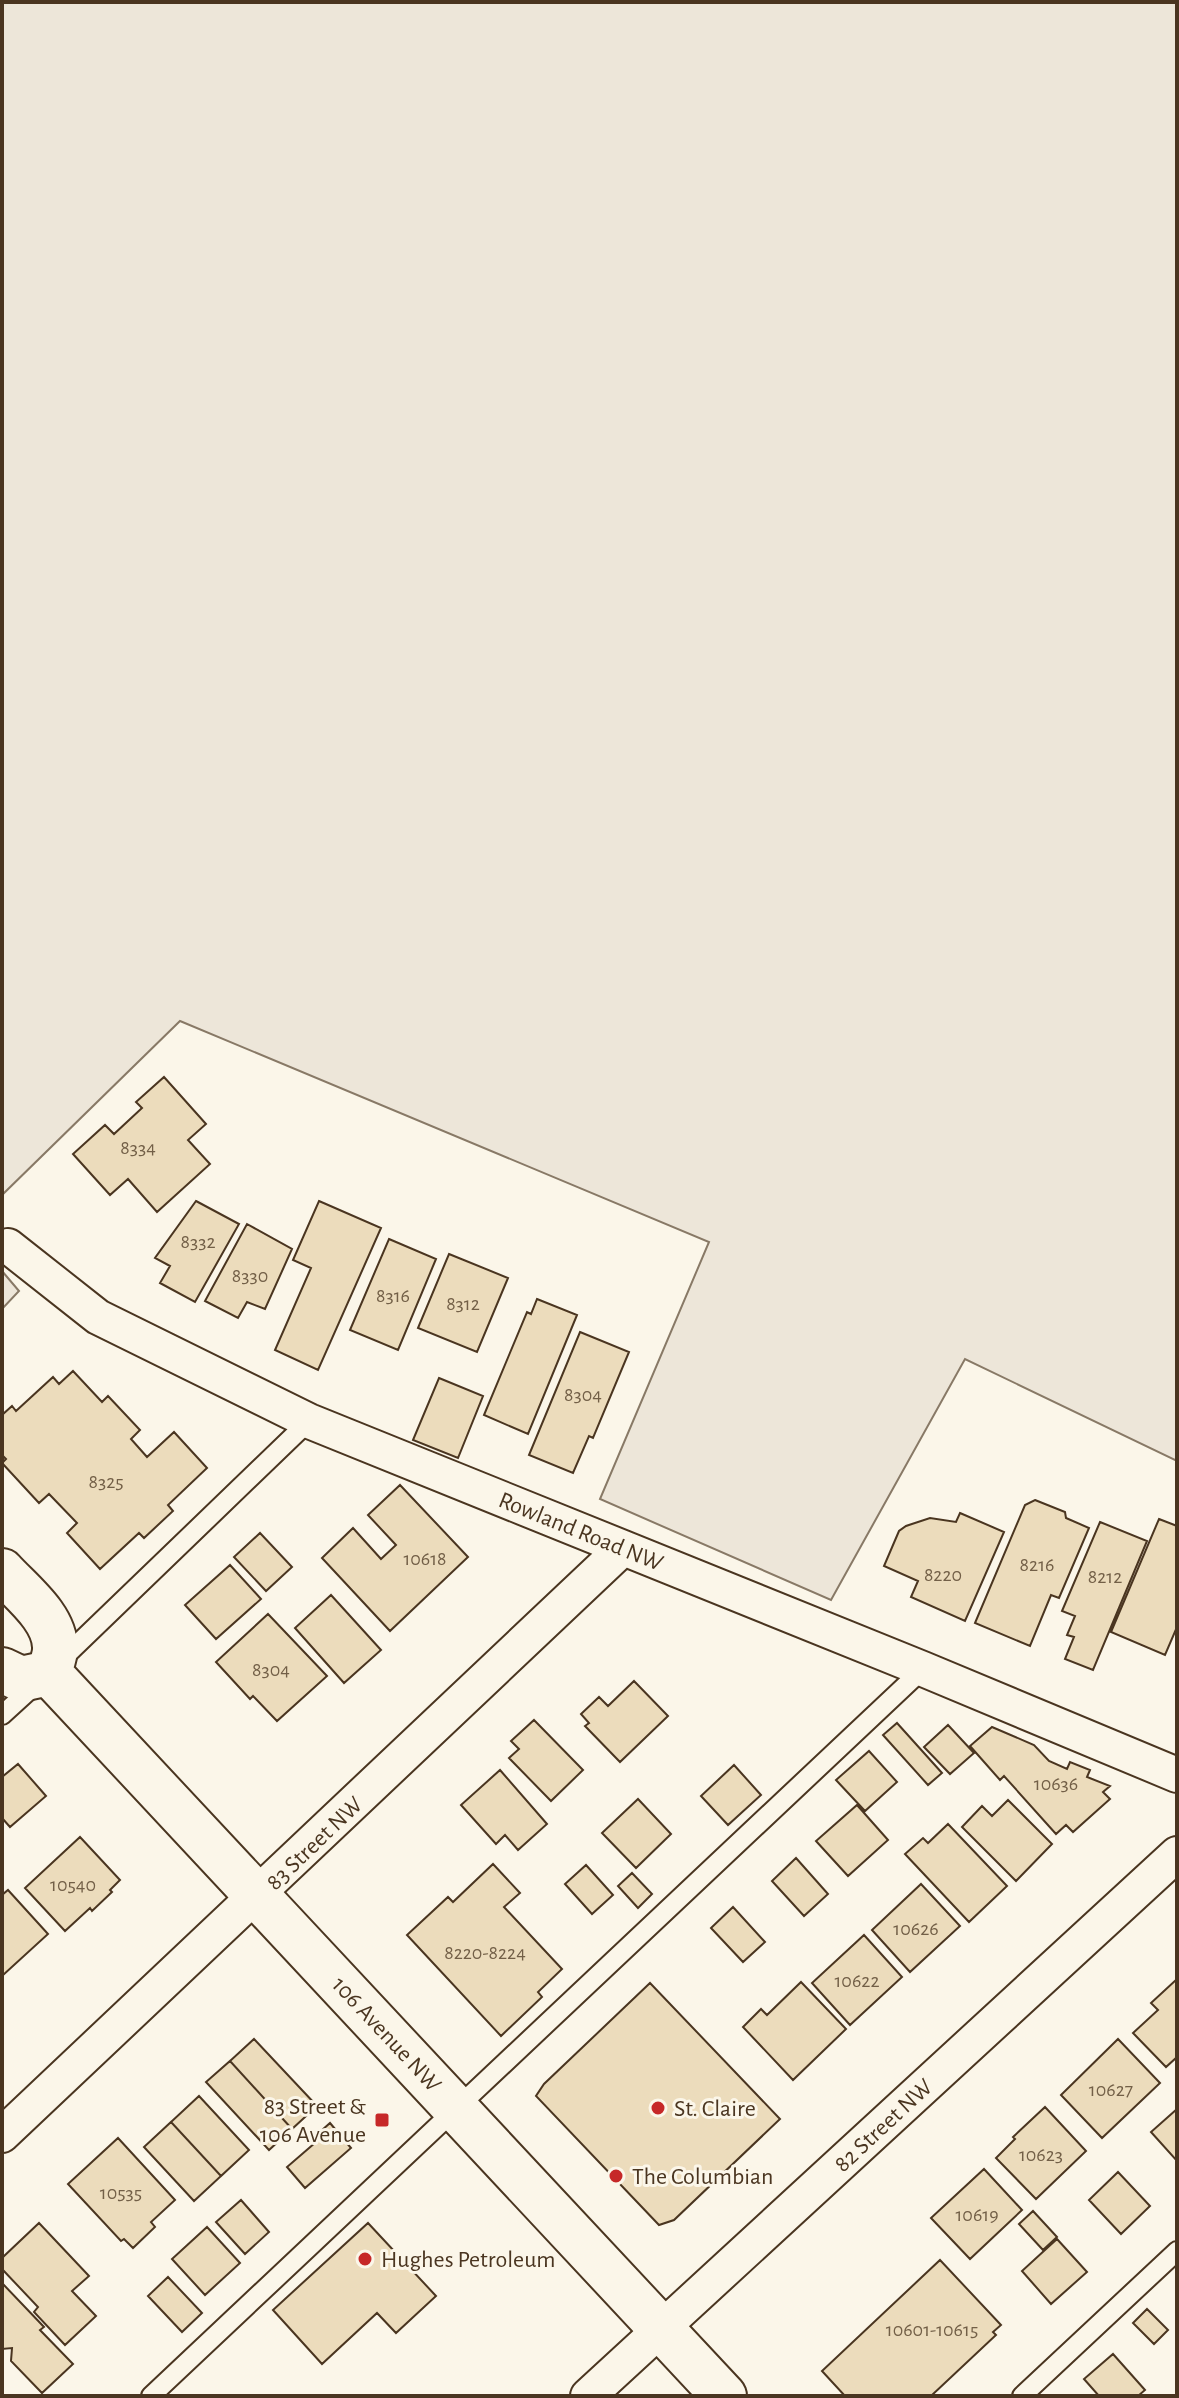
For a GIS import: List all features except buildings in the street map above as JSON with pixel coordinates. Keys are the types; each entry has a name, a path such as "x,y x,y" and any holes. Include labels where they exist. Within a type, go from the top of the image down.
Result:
{"main road":[{"path":"2,1571 40,1612 51,1629 55,1649 49,1673 21,1679 2,1670"},
{"name":"106 Avenue NW","path":"49,1673 724,2396"}],"street":[{"name":"Rowland Road NW","path":"8,1246 98,1317 309,1421 1177,1775"},
{"name":"83 Street NW","path":"2,2135 623,1548"},
{"name":"82 Street NW","path":"588,2396 1177,1854"}],"lane":[{"path":"2,1715 309,1421"},
{"path":"151,2396 923,1669"},
{"path":"1022,2396 1177,2251"}],"shaded area":[{"path":"2,2 1177,2 1177,1461 965,1359 831,1600 600,1499 709,1242 180,1021 2,1195"},
{"path":"2,1271 19,1291 2,1309"}],"place":[{"name":"St. Claire","path":"658,2108"},
{"name":"83 Street & 106 Avenue","path":"382,2120"},
{"name":"The Columbian","path":"616,2176"},
{"name":"Hughes Petroleum","path":"365,2259"}]}
